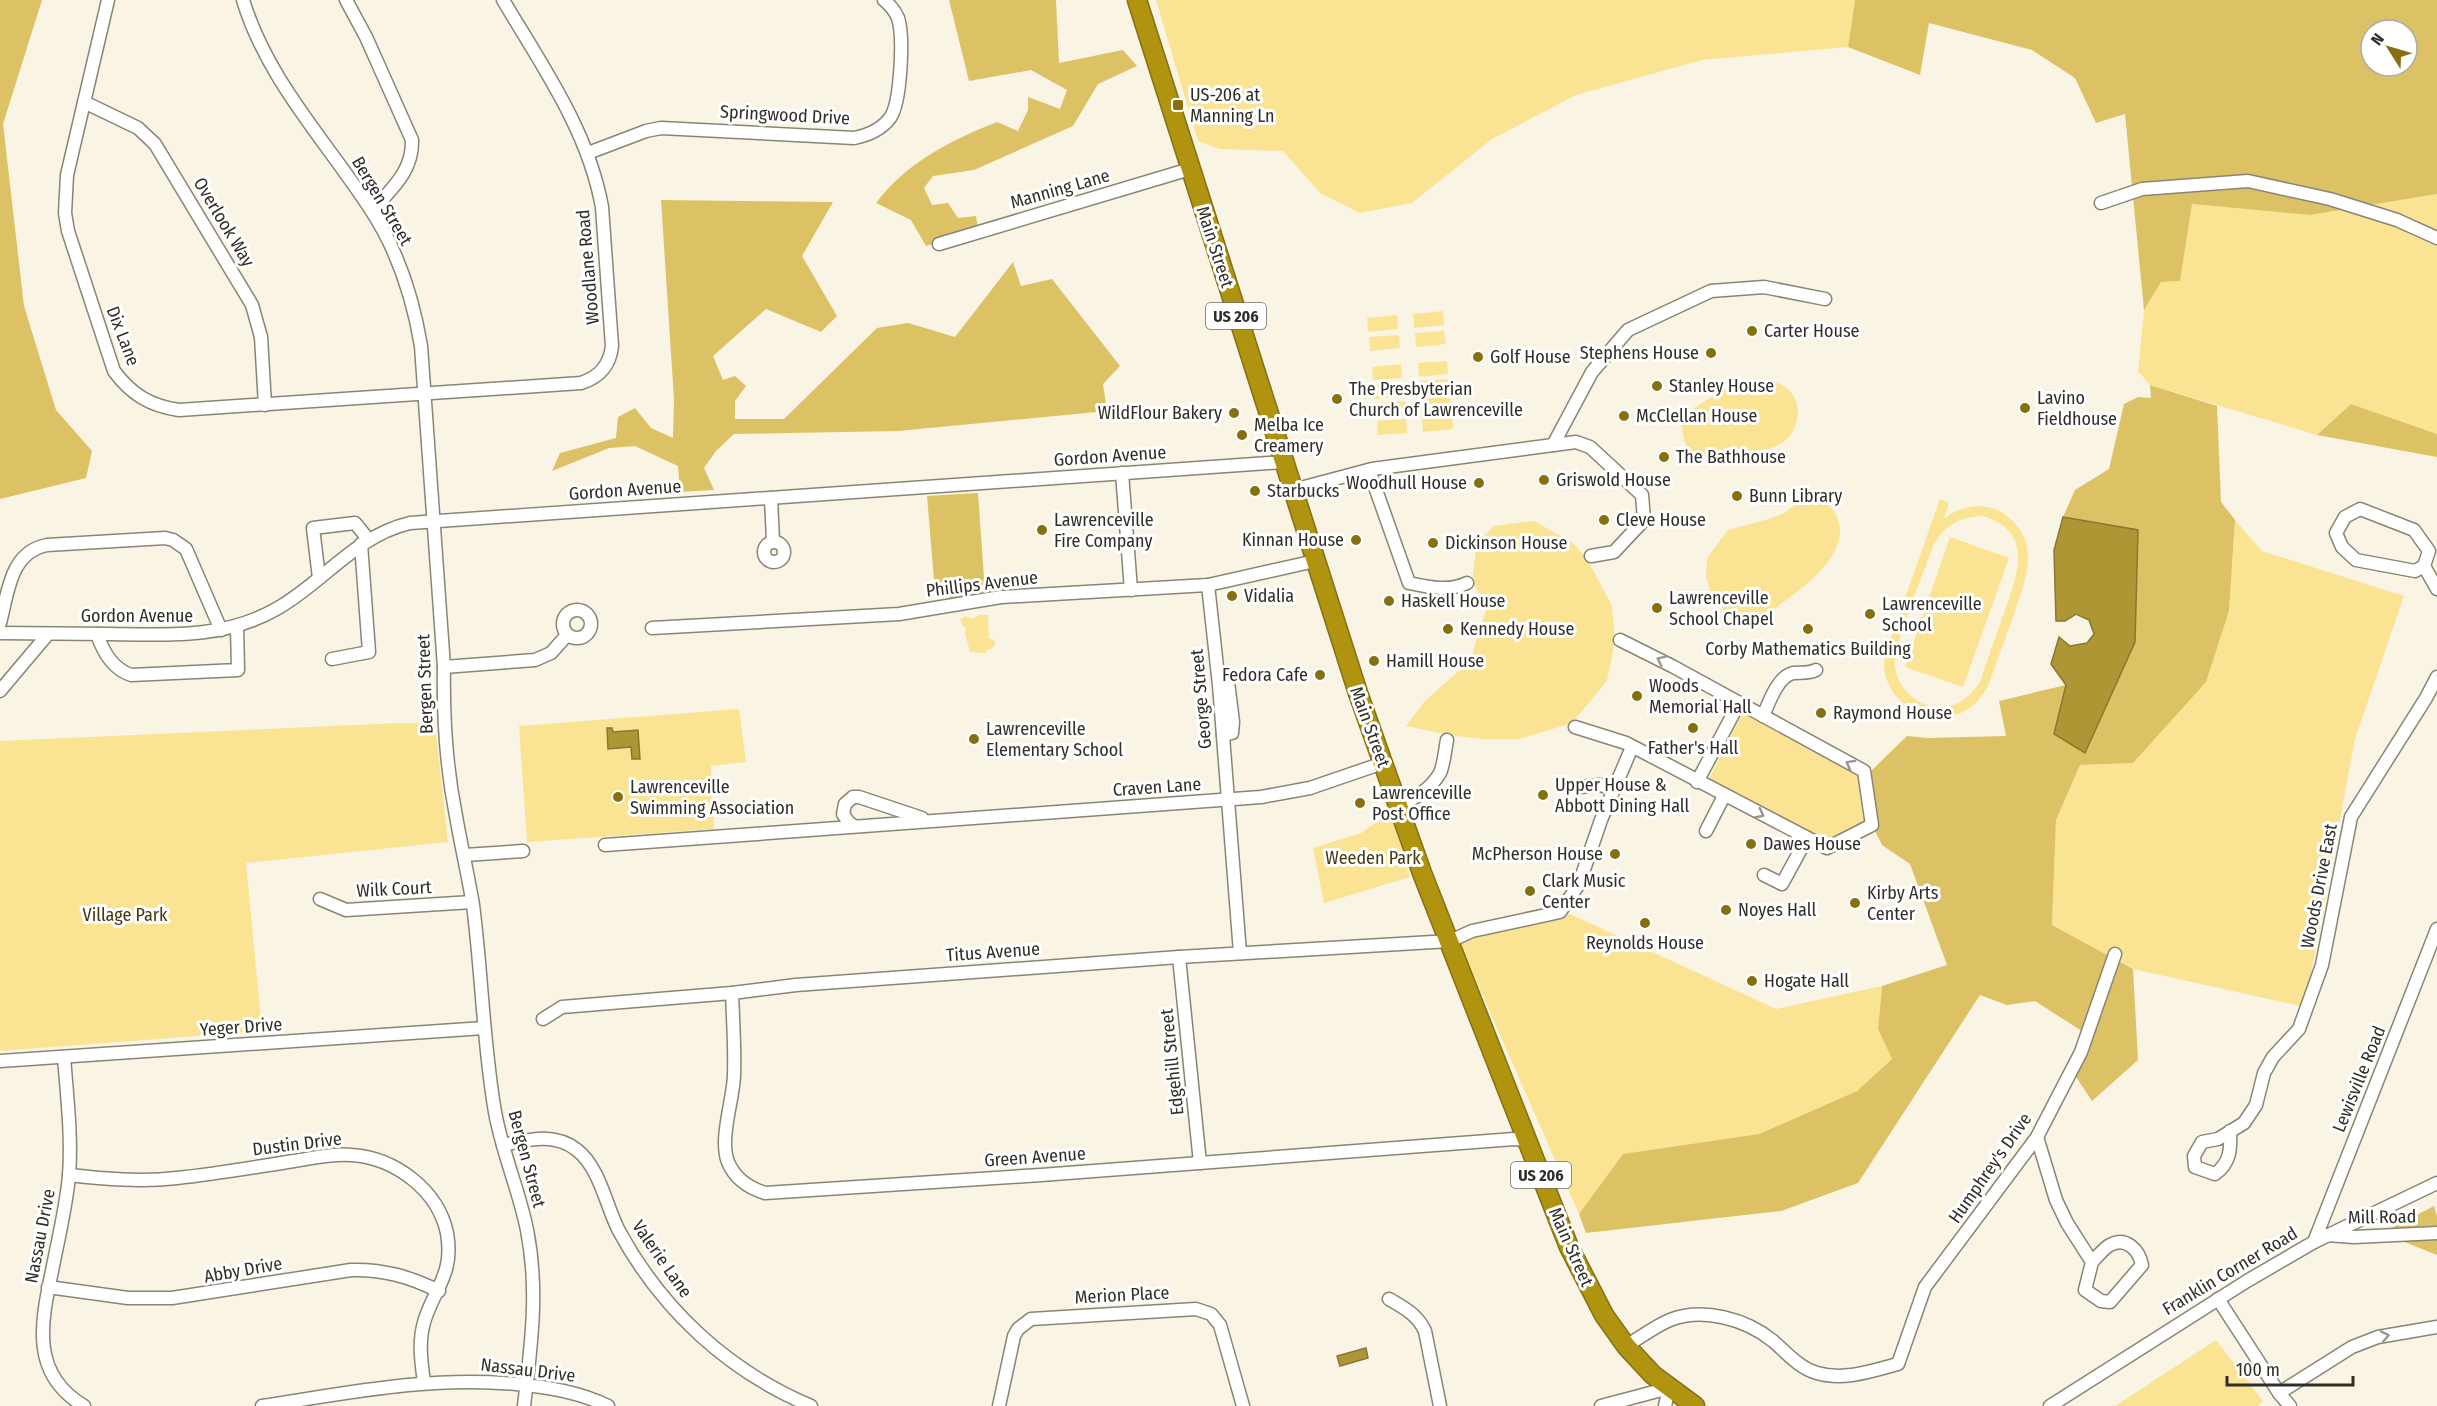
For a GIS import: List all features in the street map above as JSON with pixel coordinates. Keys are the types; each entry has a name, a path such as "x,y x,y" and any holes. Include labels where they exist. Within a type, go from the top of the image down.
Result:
{"highway":[{"name":"Main Street","path":"1137,0 1358,693 1422,873 1569,1247 1604,1316 1626,1346 1667,1397 1695,1406"}],"street":[{"name":"Dix Lane","path":"108,0 67,175 65,213 70,240 114,371 132,392 153,405 179,410 425,394"},
{"name":"Bergen Street","path":"243,0 255,31 280,80 372,211 388,239 410,294 421,346 444,667 445,741 472,902 495,1114 527,1227 533,1269 534,1318 524,1406"},
{"path":"346,0 366,38 412,140 412,151 407,170 372,211"},
{"name":"Woodlane Road","path":"425,394 581,383 597,376 608,363 612,346 602,207 588,153 564,103 503,0"},
{"name":"Springwood Drive","path":"588,153 660,128 854,138 874,132 894,111 899,90 899,27 893,9 884,0"},
{"name":"Overlook Way","path":"84,102 138,128 155,144 247,294 258,321 261,338 266,405"},
{"name":"Manning Lane","path":"939,244 1190,169"},
{"path":"2101,203 2142,189 2248,181 2330,199 2397,220 2437,238"},
{"path":"1553,445 1592,372 1629,330 1711,291 1764,287 1825,299"},
{"path":"1293,489 1369,470 1576,442 1590,447 1642,495 1644,520 1614,552 1591,556"},
{"name":"Gordon Avenue","path":"0,633 181,636 237,626 277,609 364,541 395,526 434,521 1284,462"},
{"path":"1369,470 1409,582 1437,588 1460,587 1467,583"},
{"path":"1122,473 1131,590"},
{"path":"771,498 773,541"},
{"path":"2424,566 2415,571 2356,560 2342,547 2336,533 2345,518 2360,509 2414,530 2429,551 2424,566 2437,589"},
{"path":"319,578 313,528 355,523 364,541 369,652 332,659"},
{"path":"0,623 15,569 24,555 32,550 47,545 165,538 173,540 186,549 221,630"},
{"name":"Phillips Avenue","path":"652,628 899,614 1002,597 1208,585 1316,561"},
{"name":"George Street","path":"1208,585 1218,672 1240,953"},
{"path":"97,634 101,645 116,667 131,675 238,670 237,626"},
{"path":"0,691 48,634"},
{"path":"444,667 535,660 551,653 567,635"},
{"path":"1575,727 1632,747 1827,848 1872,825 1863,771 1620,640"},
{"path":"1763,716 1782,678 1816,670"},
{"name":"Woods Drive East","path":"2230,1131 2244,1123 2256,1105 2264,1073 2273,1057 2299,1029 2322,965 2351,817 2437,677"},
{"path":"1697,782 1739,703"},
{"path":"1398,804 1421,794 1440,772 1447,740"},
{"name":"Titus Avenue","path":"543,1019 562,1007 732,993 796,985 1450,940 1472,932 1560,912 1579,884 1601,820 1632,747"},
{"name":"Craven Lane","path":"605,845 1269,796 1310,788 1383,763"},
{"path":"1580,787 1600,785 1614,789"},
{"path":"1706,831 1724,796"},
{"name":"Craven Lane","path":"854,825 845,819 843,808 848,800 859,797 928,821"},
{"path":"1764,875 1782,884 1807,838"},
{"path":"465,855 523,851"},
{"name":"Wilk Court","path":"320,899 346,910 472,902"},
{"name":"Lewisville Road","path":"2314,1242 2437,929"},
{"name":"Humphrey's Drive","path":"1626,1346 1670,1320 1695,1315 1734,1319 1771,1340 1796,1363 1817,1373 1850,1377 1898,1364 1925,1287 2037,1137 2081,1052 2115,954"},
{"name":"Edgehill Street","path":"1179,957 1200,1163"},
{"name":"Green Avenue","path":"732,993 734,1077 725,1142 726,1154 739,1179 756,1190 776,1194 1515,1139 1527,1140"},
{"name":"Yeger Drive","path":"0,1061 484,1028"},
{"name":"Nassau Drive","path":"64,1057 70,1140 69,1175 41,1332 46,1360 59,1383 68,1394 84,1406"},
{"path":"2037,1137 2056,1200 2067,1223 2092,1262 2085,1290 2101,1301 2110,1302 2142,1264 2140,1254 2129,1244 2120,1241 2109,1245 2092,1262"},
{"name":"Valerie Lane","path":"503,1145 551,1138 579,1152 592,1170 628,1247 670,1305 707,1342 727,1358 769,1385 811,1406"},
{"name":"Dustin Drive","path":"69,1175 141,1180 206,1175 336,1155 366,1156 402,1171 429,1196 443,1220 446,1231 448,1256 439,1291 427,1314 421,1334 420,1349 424,1382"},
{"name":"Franklin Corner Road","path":"2050,1406 2218,1299 2314,1242 2437,1183"},
{"name":"Mill Road","path":"2327,1235 2354,1237 2437,1233"},
{"name":"Abby Drive","path":"48,1287 128,1298 171,1299 351,1270 370,1270 403,1275 439,1291"},
{"path":"1389,1299 1411,1312 1421,1322 1425,1331 1440,1406"},
{"path":"2218,1299 2279,1393 2290,1406"},
{"name":"Merion Place","path":"999,1406 1014,1336 1018,1329 1031,1319 1196,1309 1211,1314 1220,1325 1243,1406"},
{"path":"2279,1393 2352,1347 2378,1337 2437,1327"},
{"name":"Nassau Drive","path":"262,1406 424,1382 482,1381 526,1385 578,1394 608,1406"},
{"path":"1601,1406 1667,1397"}],"green space":[{"path":"1156,0 1855,0 1848,47 1702,60 1576,95 1492,139 1412,203 1360,213 1320,193 1283,151 1219,149 1198,141"},
{"path":"2437,194 2437,434 2351,404 2317,435 2150,385 2138,371 2144,310 2161,282 2180,281 2192,204 2310,215"},
{"path":"1443,311 1444,325 1414,328 1413,314"},
{"path":"1397,315 1398,329 1368,332 1367,318"},
{"path":"1444,331 1446,344 1416,347 1415,333"},
{"path":"1399,335 1400,348 1370,351 1369,337"},
{"path":"1447,361 1448,374 1419,377 1418,363"},
{"path":"1401,364 1402,378 1373,380 1372,367"},
{"path":"1449,379 1450,393 1420,395 1419,381"},
{"path":"1403,382 1404,396 1374,399 1373,385"},
{"path":"1749,382 1777,383 1793,395 1797,403 1797,422 1787,439 1769,449 1757,451 1734,452 1712,457 1703,457 1691,452 1684,440 1682,418 1714,396 1731,387"},
{"path":"1450,397 1451,411 1421,413 1420,399"},
{"path":"1405,401 1406,415 1376,417 1375,403"},
{"path":"1452,415 1453,429 1423,432 1422,418"},
{"path":"1406,419 1407,433 1378,435 1377,421"},
{"path":"1804,498 1820,498 1834,511 1840,529 1837,546 1828,562 1797,592 1749,626 1732,622 1711,593 1706,577 1707,558 1728,530 1784,513"},
{"path":"1940,499 1949,503 1944,518 1964,508 1979,506 2001,512 2015,523 2023,535 2027,548 2026,576 1988,686 1974,704 1963,712 1950,716 1924,714 1912,709 1892,691 1887,679 1884,662","holes":["1983,516 2000,524 2011,533 2016,545 2017,572 1980,682 1972,693 1957,703 1945,707 1922,703 1904,688 1895,666 1904,625 1933,546 1942,533 1960,520"]},
{"path":"2235,520 2262,551 2404,596 2355,739 2305,1007 2133,969 2052,925 2056,819 2080,765 2133,763 2229,611"},
{"path":"1534,521 1573,543 1587,559 1612,606 1615,640 1607,681 1572,723 1520,739 1482,739 1406,726 1424,702 1470,661 1487,606 1472,582 1477,542 1494,526"},
{"path":"1950,537 2009,558 1963,687 1905,667"},
{"path":"979,615 988,615 989,638 994,640 995,644 992,649 987,649 986,653 970,652 965,633 966,627 963,627 960,619 966,616 973,619"},
{"name":"Lawrenceville Swimming Association","path":"739,709 746,762 711,766 714,829 527,842 519,726"},
{"path":"1744,710 1860,773 1868,823 1827,844 1707,783"},
{"name":"Village Park","path":"399,723 435,724 448,842 246,863 262,1031 0,1051 0,741"},
{"name":"Weeden Park","path":"1391,812 1410,877 1324,903 1313,848 1361,833"},
{"path":"1570,914 1776,1009 1882,986 1878,1029 1892,1059 1857,1091 1759,1134 1624,1154 1579,1214 1459,942"},
{"path":"2216,1340 2263,1401 2258,1406 2115,1406"}],"shaded area":[{"path":"0,0 42,0 3,124 24,306 56,410 92,451 86,478 0,499"},
{"path":"949,0 1056,0 1059,63 1123,50 1137,66 1098,84 1073,126 974,170 933,176 924,188 932,205 948,203 958,218 976,216 978,229 926,246 911,220 876,203 888,189 930,154 980,129 997,122 1018,131 1028,110 1028,97 1060,109 1067,90 1031,70 969,81"},
{"path":"1855,0 2437,0 2437,194 2310,215 2192,204 2180,281 2161,282 2144,310 2125,114 2096,123 2075,78 2032,50 1929,23 1920,75 1848,47"},
{"path":"661,200 833,202 802,256 837,316 821,332 766,309 713,356 723,380 735,376 746,386 735,401 735,419 784,419 877,328 908,323 955,337 1013,262 1021,286 1052,279 1120,366 1103,384 1107,411 898,431 734,434 716,451 704,468 714,490 680,492 678,466 635,446 609,448 552,471 560,453 616,438 618,417 635,408 651,428 673,438 674,399"},
{"path":"2150,385 2217,406 2221,502 2235,520 2229,611 2206,682 2133,763 2080,765 2056,820 2052,925 2133,969 2138,1060 2092,1101 2076,1077 2088,1035 2035,1001 2007,1005 1980,995 1858,1183 1781,1211 1586,1233 1579,1214 1623,1154 1759,1134 1857,1091 1892,1059 1878,1029 1882,986 1947,965 1910,864 1882,845 1872,825 1874,813 1871,771 1907,736 1927,738 2006,736 1999,701 2066,685 2054,734 2138,530 2063,517 2075,490 2109,469 2124,404 2138,397 2151,398"},
{"path":"2351,404 2437,434 2437,457 2317,435"},
{"path":"978,493 985,592 950,599 934,580 927,496"},
{"path":"2063,517 2138,530 2135,642 2085,753 2054,734 2066,685 2051,664 2059,637 2070,646 2087,643 2094,634 2089,620 2076,614 2065,621 2056,621 2054,550"},
{"path":"607,728 612,728 613,732 638,730 640,759 632,759 631,747 608,749"},
{"path":"2434,1206 2437,1216 2437,1255 2382,1233"},
{"path":"1366,1348 1368,1358 1340,1366 1337,1356"}],"place":[{"name":"US-206 at Manning Ln","path":"1178,105"},
{"name":"Carter House","path":"1752,331"},
{"name":"Stephens House","path":"1711,353"},
{"name":"Golf House","path":"1478,357"},
{"name":"Stanley House","path":"1657,386"},
{"name":"The Presbyterian Church of Lawrenceville","path":"1337,399"},
{"name":"Lavino Fieldhouse","path":"2025,408"},
{"name":"WildFlour Bakery","path":"1234,413"},
{"name":"McClellan House","path":"1624,416"},
{"name":"Melba Ice Creamery","path":"1242,435"},
{"name":"The Bathhouse","path":"1664,457"},
{"name":"Griswold House","path":"1544,480"},
{"name":"Woodhull House","path":"1479,483"},
{"name":"Starbucks","path":"1255,491"},
{"name":"Bunn Library","path":"1737,496"},
{"name":"Cleve House","path":"1604,520"},
{"name":"Lawrenceville Fire Company","path":"1042,530"},
{"name":"Kinnan House","path":"1356,540"},
{"name":"Dickinson House","path":"1433,543"},
{"name":"Vidalia","path":"1232,596"},
{"name":"Haskell House","path":"1389,601"},
{"name":"Lawrenceville School Chapel","path":"1657,608"},
{"name":"Lawrenceville School","path":"1870,614"},
{"name":"Kennedy House","path":"1448,629"},
{"name":"Corby Mathematics Building","path":"1808,629"},
{"name":"Hamill House","path":"1374,661"},
{"name":"Fedora Cafe","path":"1320,675"},
{"name":"Woods Memorial Hall","path":"1637,696"},
{"name":"Raymond House","path":"1821,713"},
{"name":"Father's Hall","path":"1693,728"},
{"name":"Lawrenceville Elementary School","path":"974,739"},
{"name":"Upper House & Abbott Dining Hall","path":"1543,795"},
{"name":"Lawrenceville Swimming Association","path":"618,797"},
{"name":"Lawrenceville Post Office","path":"1360,803"},
{"name":"Dawes House","path":"1751,844"},
{"name":"McPherson House","path":"1615,854"},
{"name":"Clark Music Center","path":"1530,891"},
{"name":"Kirby Arts Center","path":"1855,903"},
{"name":"Noyes Hall","path":"1726,910"},
{"name":"Reynolds House","path":"1645,923"},
{"name":"Hogate Hall","path":"1752,981"}]}
